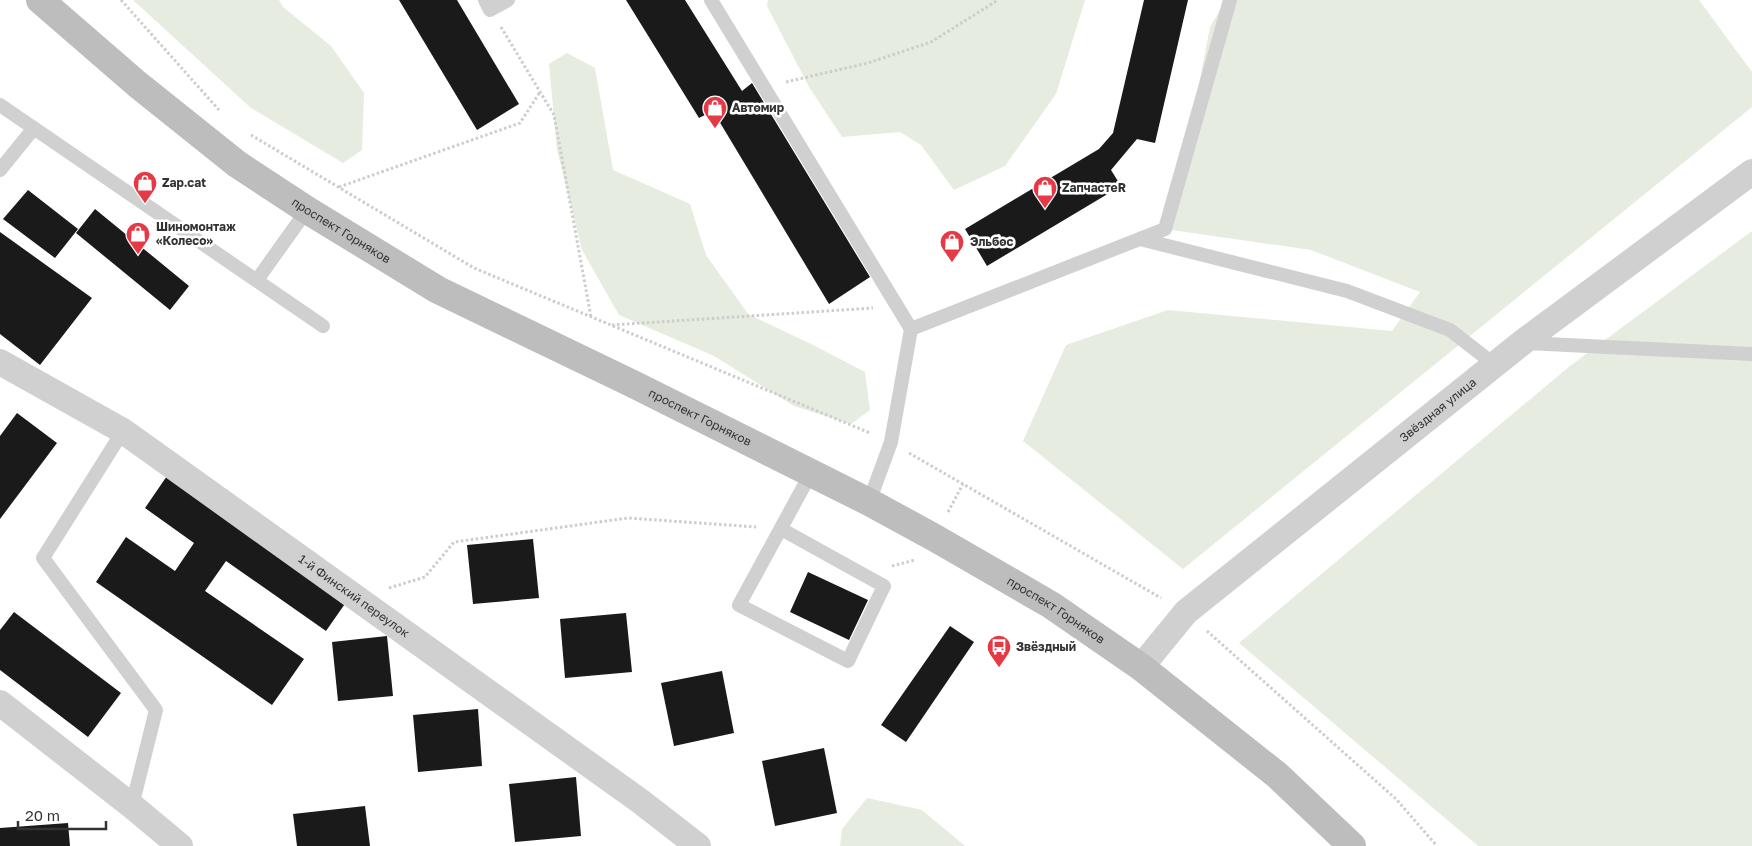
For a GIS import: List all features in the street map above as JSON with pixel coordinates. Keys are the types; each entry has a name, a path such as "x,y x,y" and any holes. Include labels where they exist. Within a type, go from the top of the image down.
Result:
{"main road":[{"name":"проспект Горняков","path":"40,0 137,84 238,164 307,210 438,290 633,384 869,502 1050,605 1141,667 1277,775 1352,846"}],"street":[{"name":"Звёздная улица","path":"1141,667 1186,612 1523,342 1752,172"},
{"name":"1-й Финский переулок","path":"0,362 123,431 640,801 698,846"},
{"path":"0,704 132,806 180,846"}],"lane":[{"path":"487,5 508,0"},
{"path":"711,0 911,329 891,442 869,502"},
{"path":"911,329 1165,230 1230,0"},
{"path":"0,105 323,326"},
{"path":"0,170 34,128"},
{"path":"257,280 307,210"},
{"path":"1140,239 1347,291 1450,330 1495,365"},
{"path":"1523,342 1752,354"},
{"path":"123,431 43,558 156,710 132,806"},
{"path":"781,529 884,586 848,661 740,605 811,473"}],"path":[{"path":"121,0 224,116"},
{"path":"764,87 868,63 931,42 998,0"},
{"path":"487,5 554,115 591,317"},
{"path":"338,188 520,124 540,92"},
{"path":"247,133 474,268 891,442 1186,612 1396,799 1437,846"},
{"path":"610,325 898,307"},
{"path":"357,599 425,577 454,542 628,518 781,529"}],"shaded area":[{"path":"133,0 279,0 283,7 331,46 364,93 362,150 343,163 251,108"},
{"path":"768,0 1085,0 1056,94 1005,166 954,190 921,145 900,132 842,137 809,87 767,6"},
{"path":"1226,0 1699,0 1752,72 1752,107 1183,569 1023,441 1066,345 1168,310 1392,331 1420,292 1311,250 1165,229 1189,136 1210,27"},
{"path":"567,53 595,68 613,170 690,204 706,255 748,314 865,372 870,410 851,424 794,406 714,356 619,315 582,250 557,150 549,64"},
{"path":"1752,231 1752,846 1478,846 1239,643 1570,366"},
{"path":"867,798 922,810 965,846 840,846 842,829"}],"building":[{"path":"399,0 457,0 519,104 477,130"},
{"path":"626,0 685,0 742,91 752,83 870,277 829,304 713,111 699,118"},
{"path":"1144,0 1188,0 1155,143 1137,139 1111,170 1121,186 987,266 965,229 1099,149 1113,133"},
{"path":"28,190 78,229 55,258 3,219"},
{"path":"95,209 189,286 170,310 76,233"},
{"path":"0,232 92,298 40,365 0,334"},
{"path":"17,413 57,443 0,519 0,436"},
{"path":"169,473 349,598 326,631 226,561 205,591 304,659 272,705 96,582 126,537 175,571 194,543 145,508"},
{"path":"533,539 539,598 473,604 467,545"},
{"path":"808,572 868,600 849,640 790,612"},
{"path":"14,612 121,693 88,737 0,670 0,630"},
{"path":"626,613 632,672 565,678 560,619"},
{"path":"950,626 974,642 906,742 881,725"},
{"path":"387,636 393,696 338,701 332,642"},
{"path":"722,671 734,733 674,746 661,683"},
{"path":"478,709 482,766 418,772 413,715"},
{"path":"824,748 837,813 775,826 762,761"},
{"path":"576,777 581,836 515,842 509,784"},
{"path":"365,806 370,846 297,846 293,814"},
{"path":"68,823 70,846 0,846 0,828"}],"place":[{"name":"Автомир","path":"715,129"},
{"name":"Zap.cat","path":"145,204"},
{"name":"ZапчастеR","path":"1045,209"},
{"name":"Шиномонтаж «Колесо»","path":"138,255"},
{"name":"Эльбос","path":"952,263"},
{"name":"Звёздный","path":"999,668"}]}
